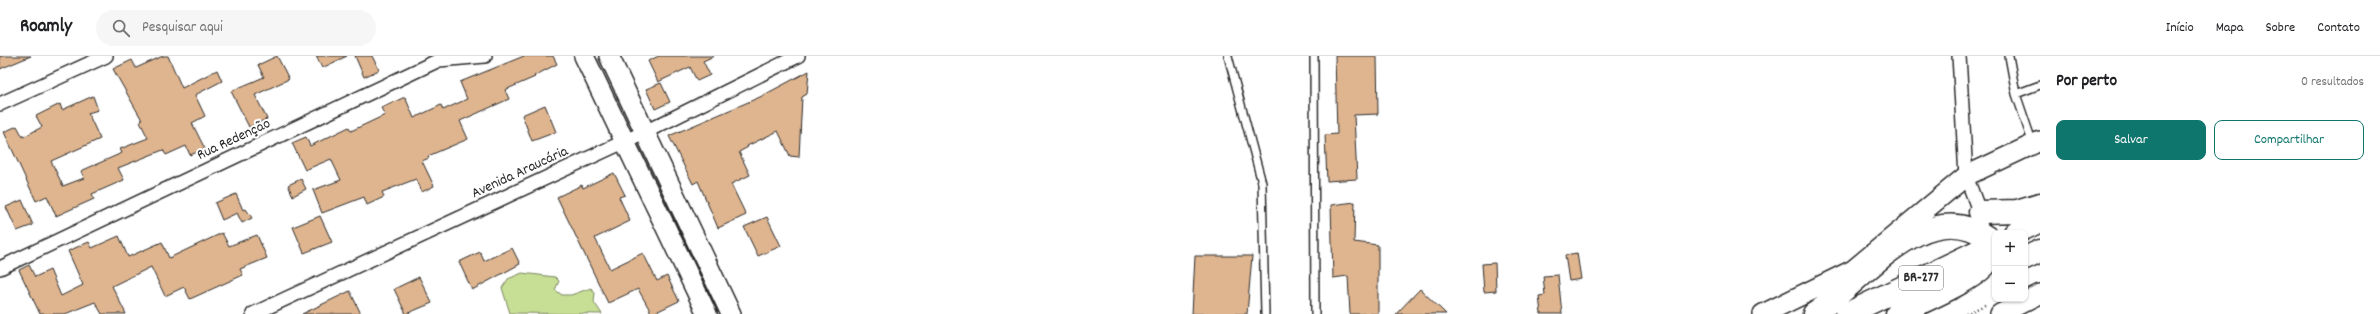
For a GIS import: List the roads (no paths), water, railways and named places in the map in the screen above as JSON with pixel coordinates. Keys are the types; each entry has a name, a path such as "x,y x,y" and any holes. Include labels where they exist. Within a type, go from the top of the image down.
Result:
{"highway":[{"path":"1980,212 2017,211 2040,204"},
{"path":"2021,230 2040,221"},
{"path":"1819,311 1899,244 1923,230 1944,225 1963,226 1977,231 1991,242 1990,257 1985,266 1974,275 1897,314"},
{"name":"BR-277","path":"1847,314 1991,242"},
{"path":"2028,257 2040,251"},
{"path":"1819,311 1853,270"},
{"name":"BR-277","path":"1909,314 1992,273"}],"main road":[{"path":"584,56 707,314"},
{"path":"609,56 732,314"},
{"path":"1763,314 1853,270 1966,176 2036,142"},
{"path":"1995,308 2040,294"}],"street":[{"path":"0,104 106,56"},
{"name":"Rua Redenção","path":"0,268 439,60 485,56"},
{"name":"Avenida Araucária","path":"253,314 624,142 798,56"},
{"path":"1959,56 1966,176 1991,242"}],"lane":[{"path":"1228,56 1262,183 1265,314"},
{"path":"1314,56 1315,314"},
{"path":"2009,56 2016,94 2036,142"},
{"path":"2016,94 2040,85"}]}
